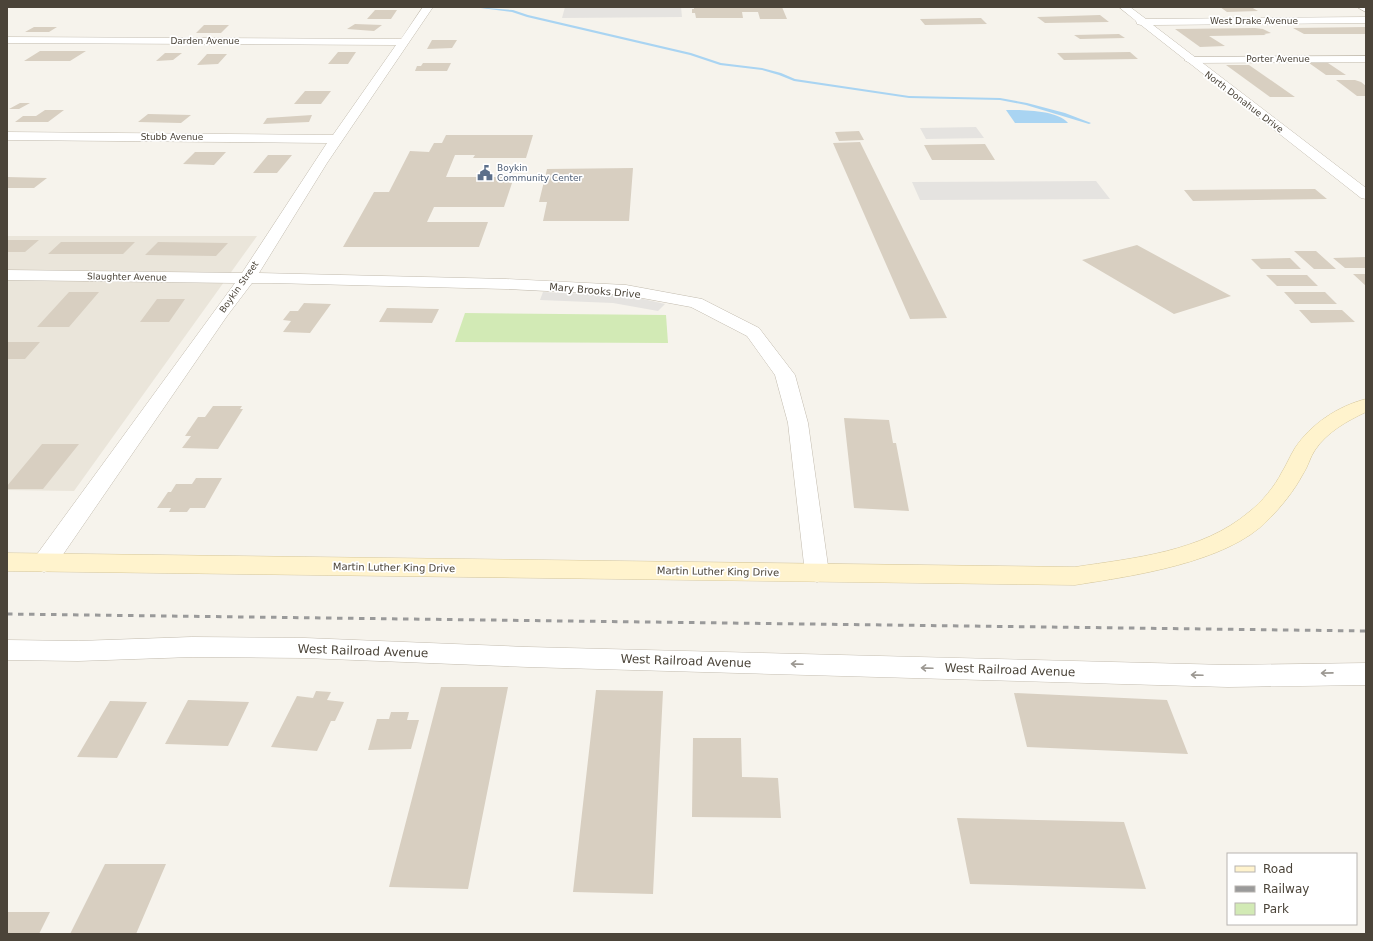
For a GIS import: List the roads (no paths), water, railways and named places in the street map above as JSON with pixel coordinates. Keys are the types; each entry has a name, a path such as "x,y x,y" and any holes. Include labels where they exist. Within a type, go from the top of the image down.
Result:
{"main road":[{"name":"Martin Luther King Drive","path":"7,562 1075,576 1157,563 1220,542 1258,517 1290,478 1307,446 1325,427 1352,410 1366,405"}],"street":[{"name":"Boykin Street","path":"44,563 221,312 247,278 336,138 428,7"},
{"name":"North Donahue Drive","path":"1124,7 1141,22 1366,195"},
{"path":"1362,7 1366,9"},
{"name":"West Drake Avenue","path":"1141,22 1366,20"},
{"name":"Darden Avenue","path":"7,40 403,42"},
{"name":"Porter Avenue","path":"1190,60 1366,59"},
{"name":"Stubb Avenue","path":"7,136 336,138"},
{"name":"Slaughter Avenue","path":"7,275 247,278"},
{"name":"Mary Brooks Drive","path":"247,278 506,284 626,290 696,303 753,332 786,375 798,423 817,572"},
{"name":"West Railroad Avenue","path":"7,650 78,651 192,647 305,648 541,657 1228,676 1366,674"}],"water":[{"path":"1006,110 1048,113 1056,115 1068,123 1015,123"}],"waterway":[{"path":"475,7 513,11 527,16 691,54 720,64 762,69 794,80 909,97 1000,99 1027,104 1089,123"}],"railway":[{"path":"7,614 1366,631"}],"place":[{"name":"Boykin Community Center","path":"485,173"}]}
